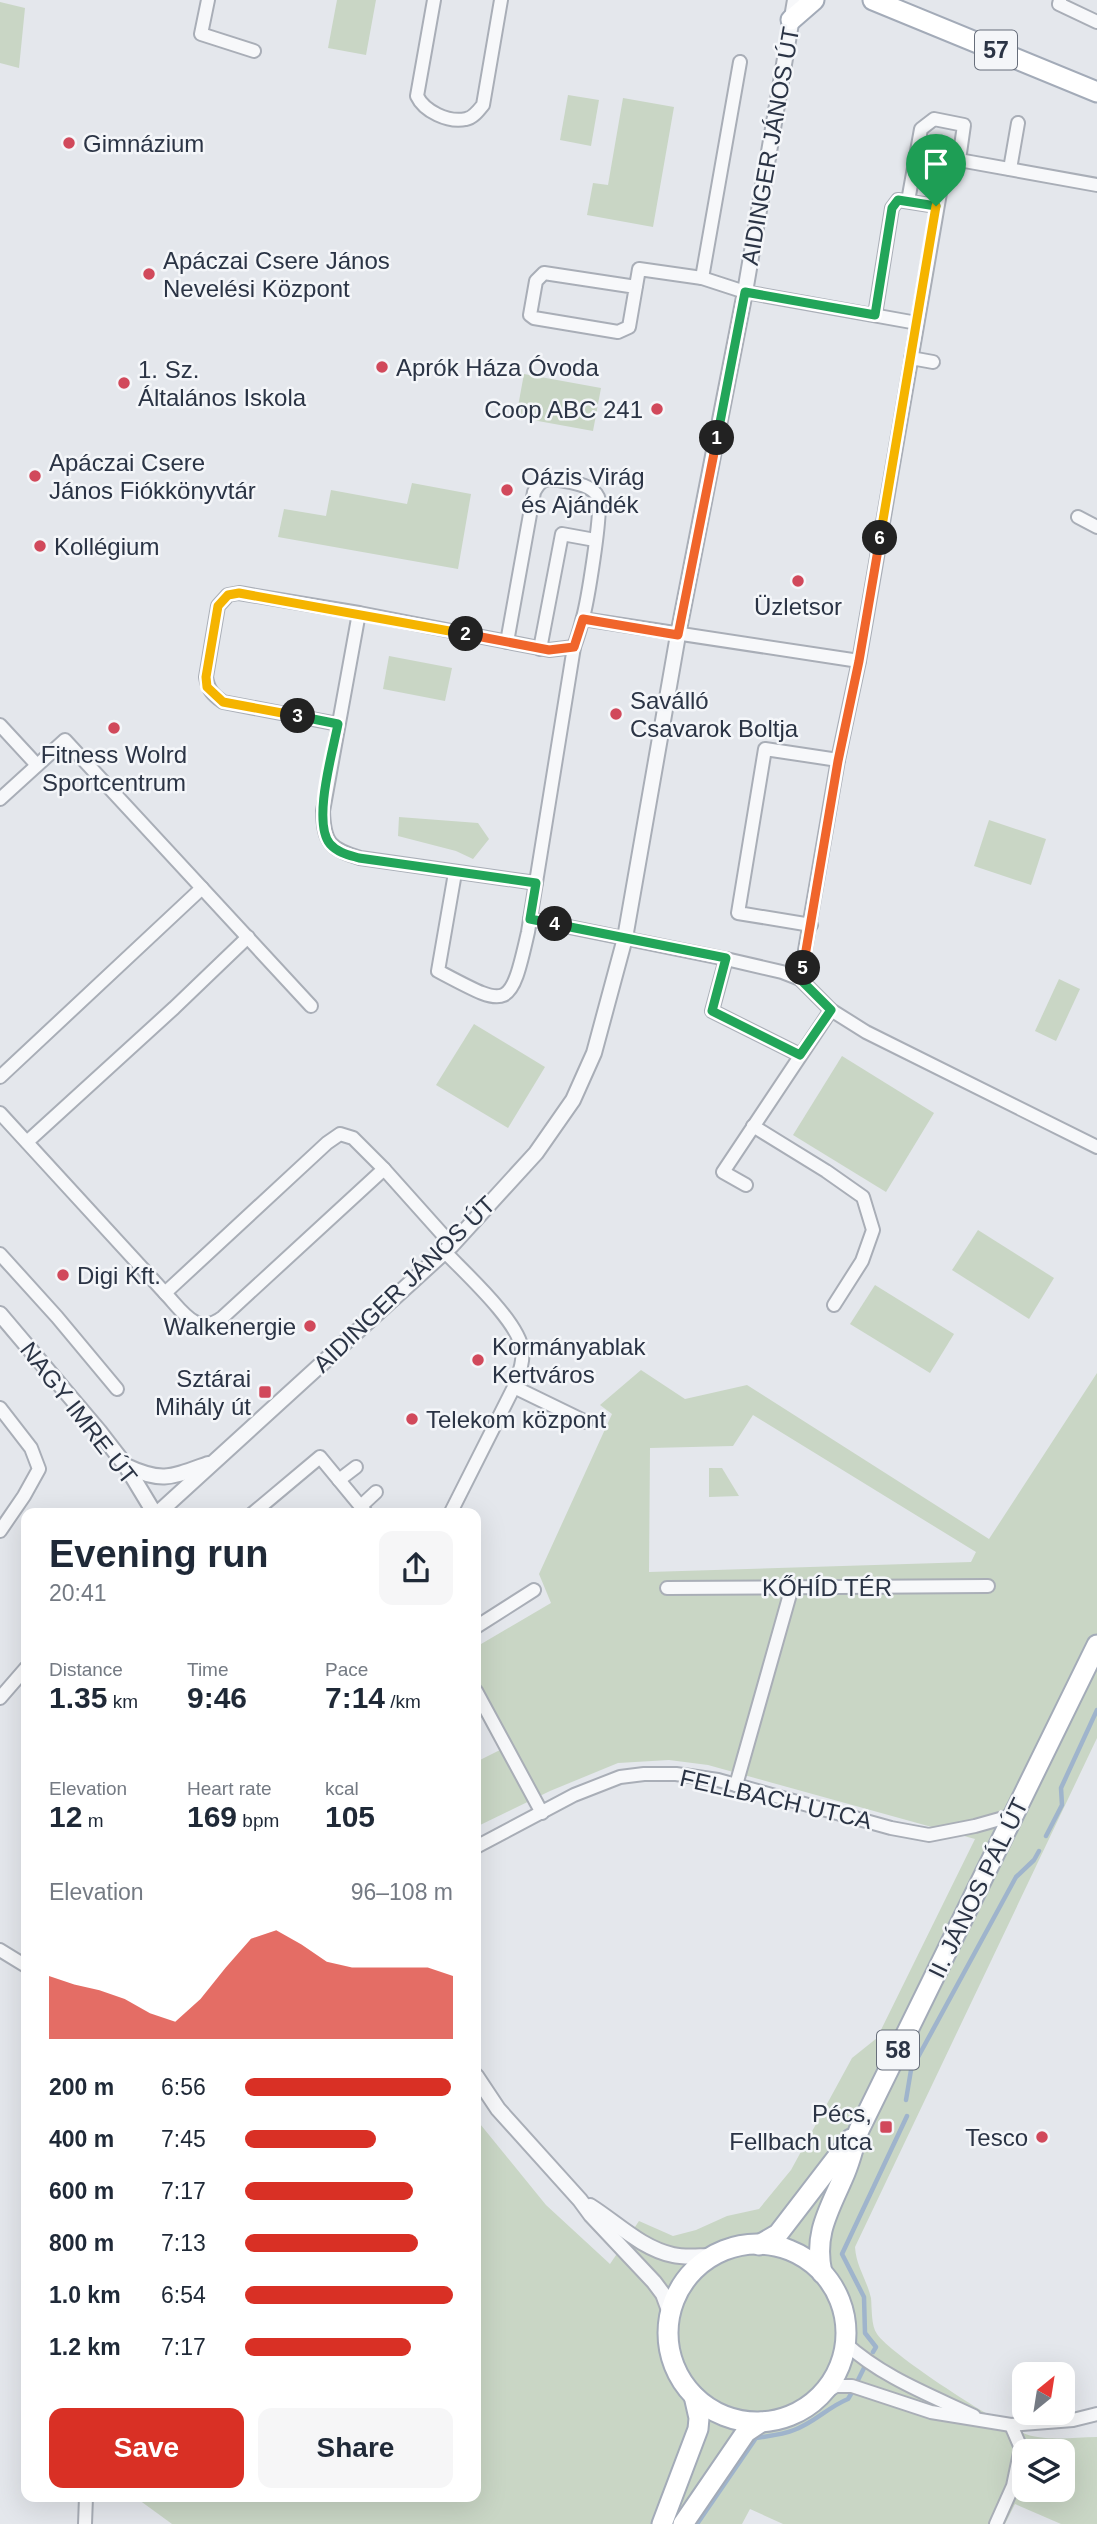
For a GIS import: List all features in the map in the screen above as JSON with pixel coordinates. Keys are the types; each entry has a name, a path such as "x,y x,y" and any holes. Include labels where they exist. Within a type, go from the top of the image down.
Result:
{"main road":[{"path":"786,0 793,10 814,0"},
{"name":"57","path":"873,0 1097,92"},
{"name":"II. JÁNOS PÁL ÚT","path":"859,2130 1097,1645"},
{"name":"58","path":"759,2245 778,2234 859,2130"},
{"name":"58","path":"822,2273 818,2253 820,2233 846,2171 859,2130"},
{"name":"58","path":"759,2245 789,2250 822,2273 834,2288 842,2306 845,2324 845,2343 838,2371 821,2395 800,2412 774,2421 761,2422 724,2416 694,2396 682,2380 671,2356 668,2338 670,2313 683,2284 696,2269 712,2256 735,2247 759,2245"},
{"name":"58","path":"662,2524 698,2429 699,2418 694,2396"},
{"path":"683,2524 746,2432 761,2422"}],"street":[{"path":"208,0 201,34 254,51"},
{"path":"434,0 417,96 430,112 465,119 475,114 483,105 501,0"},
{"path":"1060,0 1059,4 1097,22"},
{"name":"AIDINGER JÁNOS ÚT","path":"163,1508 449,1248 536,1153 573,1100 594,1053 625,938 678,635 745,292 793,10"},
{"name":"AIDINGER JÁNOS ÚT","path":"702,278 740,62"},
{"path":"908,201 921,129 934,119 964,125 959,160"},
{"path":"1010,169 1018,123"},
{"path":"800,979 838,761 859,661 944,170 959,160 1097,185"},
{"path":"875,315 892,208 898,200 936,206"},
{"name":"AIDINGER JÁNOS ÚT","path":"636,287 639,269 702,278 745,292"},
{"path":"544,273 636,287 629,327 618,332 534,318 530,315 536,281 544,273"},
{"path":"745,292 917,323"},
{"path":"911,358 933,362"},
{"path":"455,873 438,971 483,995 498,998 508,994 518,978 574,647 583,619 599,516 599,498 580,484 548,478 539,482 534,492 507,642"},
{"path":"1078,517 1097,527"},
{"path":"540,649 562,534 595,540"},
{"path":"338,724 223,702 213,695 207,687 206,677 218,606 228,595 239,593 359,613 540,649 574,647"},
{"path":"359,613 323,811 323,833 330,844 340,852 359,858 536,883"},
{"path":"583,619 859,661"},
{"path":"0,725 37,765"},
{"path":"0,799 65,740 312,1006"},
{"path":"811,925 738,913 765,749 838,761"},
{"path":"0,778 11,789"},
{"path":"0,1077 202,888"},
{"path":"530,919 726,958 800,979 831,1010 866,1032 1097,1147"},
{"path":"27,1142 248,937"},
{"path":"726,958 712,1011 800,1055"},
{"path":"746,1185 723,1172 831,1010"},
{"path":"1,1116 165,1293 191,1320 201,1326 213,1325 384,1169"},
{"path":"753,1126 826,1171 863,1198 873,1230 862,1261 834,1305"},
{"path":"165,1293 327,1143 340,1134 353,1138 384,1169 518,1332 523,1350 514,1387 453,1508"},
{"name":"NAGY IMRE ÚT","path":"0,1254 117,1389"},
{"name":"NAGY IMRE ÚT","path":"0,1314 99,1431 126,1466 152,1508"},
{"path":"514,1387 586,1422"},
{"path":"0,1408 31,1448 38,1473 0,1531"},
{"path":"259,1508 320,1457 362,1508"},
{"path":"126,1466 155,1478 183,1473 215,1461"},
{"path":"339,1480 356,1467"},
{"path":"365,1508 376,1492"},
{"name":"KŐHÍD TÉR","path":"667,1588 988,1586"},
{"path":"736,1785 792,1587"},
{"path":"481,1624 534,1590"},
{"path":"0,1698 21,1674"},
{"path":"481,1700 542,1813"},
{"name":"FELLBACH UTCA","path":"481,1844 575,1795 620,1777 676,1774 736,1785 891,1828 929,1835 1014,1815"},
{"path":"0,1950 21,1963"},
{"path":"481,2084 498,2109 654,2282 663,2294 670,2313"},
{"path":"580,2200 657,2250 682,2256 712,2256"},
{"path":"845,2343 856,2353 925,2395 977,2418"},
{"path":"821,2395 836,2386 852,2386 931,2412 1011,2425 1073,2420 1097,2414"},
{"path":"996,2524 1013,2486 1021,2448 1011,2425"},
{"path":"85,2524 86,2502"}],"green space":[{"path":"337,0 376,0 366,55 328,48"},
{"path":"0,2 25,8 19,68 0,63"},
{"path":"568,95 599,100 591,146 560,140"},
{"path":"623,98 674,107 653,227 587,215 593,183 608,185"},
{"path":"524,374 601,388 593,431 516,417"},
{"path":"412,483 471,494 458,569 278,537 284,509 326,516 331,490 407,504"},
{"path":"389,656 452,668 445,701 383,689"},
{"path":"399,817 478,823 489,839 473,859 456,851 398,836"},
{"path":"989,820 1046,839 1031,885 974,866"},
{"path":"1059,979 1080,989 1056,1041 1035,1031"},
{"path":"474,1024 545,1067 508,1128 436,1085"},
{"path":"842,1056 934,1113 886,1192 793,1135"},
{"path":"978,1230 1054,1278 1029,1319 952,1270"},
{"path":"875,1285 954,1334 930,1373 850,1324"},
{"path":"641,1370 685,1399 747,1385 989,1539 1097,1373 1097,1738 855,2247 871,2298 875,2331 902,2357 969,2403 1023,2433 1050,2438 1097,2437 1097,2524 1061,2524 1015,2504 1005,2524 783,2524 750,2509 742,2524 172,2524 142,2502 481,2502 481,2125 546,2205 610,2264 639,2221 673,2236 696,2230 727,2216 759,2209 791,2170 852,2058 877,2038 975,1839 708,1765 669,1760 618,1763 550,1791 481,1825 481,1760 500,1750 481,1716 481,1644 551,1603 539,1574 612,1414 600,1405","holes":["753,1415 976,1552 971,1562 649,1572 650,1448 733,1446"]},
{"path":"709,1468 722,1468 739,1496 709,1497"}],"waterway":[{"path":"1046,1836 1062,1805 1061,1788 1097,1710"},
{"path":"906,2100 911,2070 1016,1877 1034,1860 1039,1851"},
{"path":"873,2352 876,2347 865,2333 864,2297 842,2254 907,2116"},
{"path":"858,2380 865,2366"},
{"path":"697,2524 756,2438 801,2427 848,2399 851,2394"}],"place":[{"name":"Gimnázium","path":"69,143"},
{"name":"Apáczai Csere János Nevelési Központ","path":"149,274"},
{"name":"Aprók Háza Óvoda","path":"382,367"},
{"name":"1. Sz. Általános Iskola","path":"124,383"},
{"name":"Coop ABC 241","path":"657,409"},
{"name":"Apáczai Csere János Fiókkönyvtár","path":"35,476"},
{"name":"Oázis Virág és Ajándék","path":"507,490"},
{"name":"Kollégium","path":"40,546"},
{"name":"Üzletsor","path":"798,581"},
{"name":"Saválló Csavarok Boltja","path":"616,714"},
{"name":"Fitness Wolrd Sportcentrum","path":"114,728"},
{"name":"Digi Kft.","path":"63,1275"},
{"name":"Walkenergie","path":"310,1326"},
{"name":"Kormányablak Kertváros","path":"478,1360"},
{"name":"Sztárai Mihály út","path":"265,1392"},
{"name":"Telekom központ","path":"412,1419"},
{"name":"Pécs, Fellbach utca","path":"886,2127"},
{"name":"Tesco","path":"1042,2137"}],"route":[{"path":"898,200 936,206 897,447 800,979 831,1010 800,1055 712,1011 726,958 530,919 536,883 359,858 340,852 330,844 323,833 323,811 338,724 223,702 207,687 206,677 218,606 228,595 239,593 359,613 549,650 574,647 583,619 678,635 745,292 875,315 892,208 898,200"}]}
